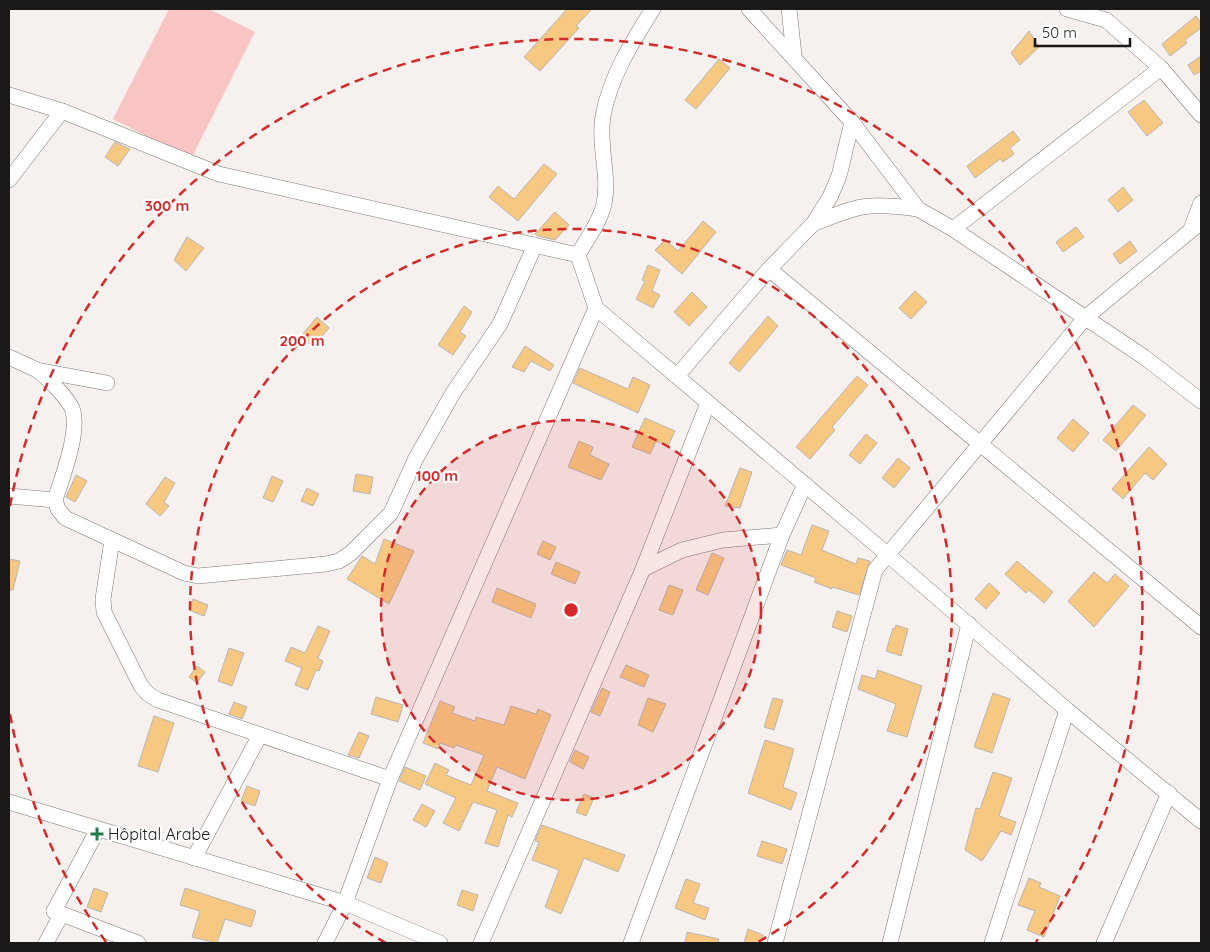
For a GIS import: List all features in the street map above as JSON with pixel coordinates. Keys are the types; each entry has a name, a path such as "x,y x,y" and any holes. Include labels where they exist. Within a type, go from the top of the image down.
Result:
{"street":[{"path":"653,9 632,42 613,80 603,116 601,137 604,202 597,223 578,255 596,308 805,484 1067,710 1201,821"},
{"path":"749,9 794,55 852,122 918,209 953,229 1144,357 1200,397"},
{"path":"789,9 794,55"},
{"path":"1067,9 1106,20 1162,68 1201,115"},
{"path":"953,229 1162,68"},
{"path":"9,95 62,111 219,174 578,255"},
{"path":"9,180 62,111"},
{"path":"677,376 769,269 813,224 830,197 839,176 852,122"},
{"path":"775,943 875,570 1085,318 1196,226 1201,203"},
{"path":"813,224 850,209 868,205 918,209"},
{"path":"9,357 37,370 48,378 73,411 73,432 55,500 58,509 65,518 184,573 198,576 326,564 339,561 351,554 390,513 415,460 453,393 500,324 535,244"},
{"path":"769,269 1201,627"},
{"path":"325,943 344,903 390,779 596,308"},
{"path":"37,370 107,383"},
{"path":"481,943 643,569 708,403"},
{"path":"631,943 782,534 805,484"},
{"path":"9,496 55,500"},
{"path":"643,569 682,550 723,540 782,534"},
{"path":"112,540 103,599 104,612 141,686 158,700 390,779"},
{"path":"653,544 682,550"},
{"path":"890,943 969,624"},
{"path":"992,943 1067,710"},
{"path":"194,858 260,735"},
{"path":"1104,943 1169,793"},
{"path":"9,802 344,903 440,943"},
{"path":"54,911 98,829"},
{"path":"46,943 60,917 54,911"},
{"path":"54,911 138,943"}],"shaded area":[{"path":"169,9 209,9 255,32 191,159 113,119"}],"building":[{"path":"567,9 592,9 576,26 579,28 540,71 524,57"},
{"path":"1196,16 1201,23 1201,28 1185,40 1187,43 1170,56 1162,44"},
{"path":"1029,31 1039,47 1020,65 1011,53"},
{"path":"1201,56 1201,71 1194,75 1188,65"},
{"path":"719,59 730,68 696,109 685,100"},
{"path":"1144,100 1163,123 1147,136 1128,112"},
{"path":"1013,131 1020,140 1010,148 1014,154 1003,162 1000,159 975,178 967,166"},
{"path":"115,142 130,149 118,166 105,157"},
{"path":"544,164 557,174 518,221 489,197 498,186 514,199"},
{"path":"1123,187 1133,200 1118,212 1108,200"},
{"path":"555,212 569,225 555,240 535,234"},
{"path":"703,221 716,232 682,274 655,250 665,240 678,251"},
{"path":"1076,227 1084,237 1063,252 1056,242"},
{"path":"187,237 204,248 186,271 174,260"},
{"path":"1130,241 1137,251 1120,264 1113,254"},
{"path":"648,265 660,270 652,291 660,295 653,308 636,299 645,281 642,280"},
{"path":"915,291 927,302 911,319 899,308"},
{"path":"692,292 707,307 689,326 674,312"},
{"path":"464,306 472,312 460,332 466,336 453,355 438,345"},
{"path":"768,316 778,326 739,372 729,363"},
{"path":"317,317 329,328 313,347 301,336"},
{"path":"525,346 554,365 550,371 531,361 524,372 512,367"},
{"path":"580,368 628,389 633,377 650,385 638,413 573,383"},
{"path":"857,376 868,385 832,427 835,430 810,459 796,447"},
{"path":"1133,405 1146,415 1116,451 1103,440"},
{"path":"645,418 675,431 668,446 656,441 650,454 632,447"},
{"path":"1073,419 1089,433 1073,452 1057,438"},
{"path":"866,434 877,443 860,464 849,455"},
{"path":"579,441 593,447 590,455 609,464 601,480 568,467"},
{"path":"1149,447 1167,464 1153,480 1145,473 1123,499 1112,489"},
{"path":"898,458 910,468 894,488 882,478"},
{"path":"740,468 752,472 740,508 725,506"},
{"path":"356,474 373,477 370,494 353,491"},
{"path":"76,475 87,481 75,502 66,497"},
{"path":"272,476 283,481 273,502 263,498"},
{"path":"165,477 175,483 164,502 169,506 160,516 146,504"},
{"path":"307,488 319,494 313,506 301,501"},
{"path":"812,525 829,531 822,550 856,564 858,558 870,561 859,595 832,587 832,589 814,582 816,578 781,565 787,550 801,555"},
{"path":"384,539 414,551 389,604 347,579 362,556 375,564"},
{"path":"543,541 556,547 550,560 537,554"},
{"path":"712,553 724,558 708,595 696,590"},
{"path":"9,559 20,561 13,590 9,590"},
{"path":"1017,561 1053,592 1044,603 1029,590 1026,593 1005,574"},
{"path":"556,562 580,572 575,584 551,574"},
{"path":"1094,572 1107,583 1115,574 1129,586 1094,627 1068,601"},
{"path":"989,583 1000,593 986,609 975,599"},
{"path":"669,585 683,590 673,615 659,610"},
{"path":"497,588 536,604 531,618 492,602"},
{"path":"193,599 208,605 204,616 189,610"},
{"path":"837,611 852,616 847,632 832,627"},
{"path":"896,625 908,629 901,656 886,651 893,628 895,629"},
{"path":"318,626 330,631 318,658 323,661 319,671 316,670 308,690 295,685 302,668 285,661 291,647 305,653"},
{"path":"229,648 244,653 232,686 218,681"},
{"path":"626,665 649,675 644,687 620,677"},
{"path":"197,666 205,672 197,683 189,677"},
{"path":"878,670 922,686 907,737 887,731 896,704 858,689 862,675 875,679"},
{"path":"602,688 610,692 600,716 591,712"},
{"path":"993,693 1010,699 992,753 974,747"},
{"path":"376,697 403,705 398,722 371,714"},
{"path":"648,698 666,704 653,732 638,725"},
{"path":"773,698 783,700 774,730 764,727"},
{"path":"440,701 455,707 452,713 475,721 476,717 504,725 511,706 536,714 538,709 551,715 525,779 497,767 487,791 518,803 512,817 508,815 498,847 485,843 497,810 473,802 459,831 443,823 456,798 425,784 435,763 449,770 446,775 471,785 484,755 456,745 454,748 440,743 438,749 423,743"},
{"path":"234,702 247,707 242,719 229,714"},
{"path":"154,716 174,723 158,772 138,766"},
{"path":"359,732 369,736 359,758 348,755"},
{"path":"765,740 794,749 783,787 797,793 791,810 748,793"},
{"path":"575,750 589,757 583,769 570,762"},
{"path":"405,767 426,776 420,790 399,781"},
{"path":"993,772 1012,778 999,816 1016,822 1011,835 1001,831 982,861 965,850 976,808 980,809"},
{"path":"247,786 260,791 255,806 241,801"},
{"path":"584,794 594,798 586,816 576,812"},
{"path":"422,804 435,811 426,827 413,820"},
{"path":"542,825 625,855 618,872 584,858 561,914 545,907 559,870 532,860 539,842 535,841"},
{"path":"762,841 787,849 782,864 757,856"},
{"path":"375,857 388,863 381,883 367,878"},
{"path":"1029,878 1041,883 1039,887 1060,896 1044,937 1027,930 1035,911 1018,905"},
{"path":"686,879 700,884 693,903 709,908 705,920 675,908"},
{"path":"94,888 108,893 101,912 87,907"},
{"path":"185,888 256,911 251,927 225,919 217,943 192,937 200,911 180,905"},
{"path":"462,890 478,895 473,911 457,905"},
{"path":"748,929 763,935 760,943 744,943"},
{"path":"687,932 719,939 718,943 685,943"}],"place":[{"name":"Hôpital Arabe","path":"97,834"}]}
